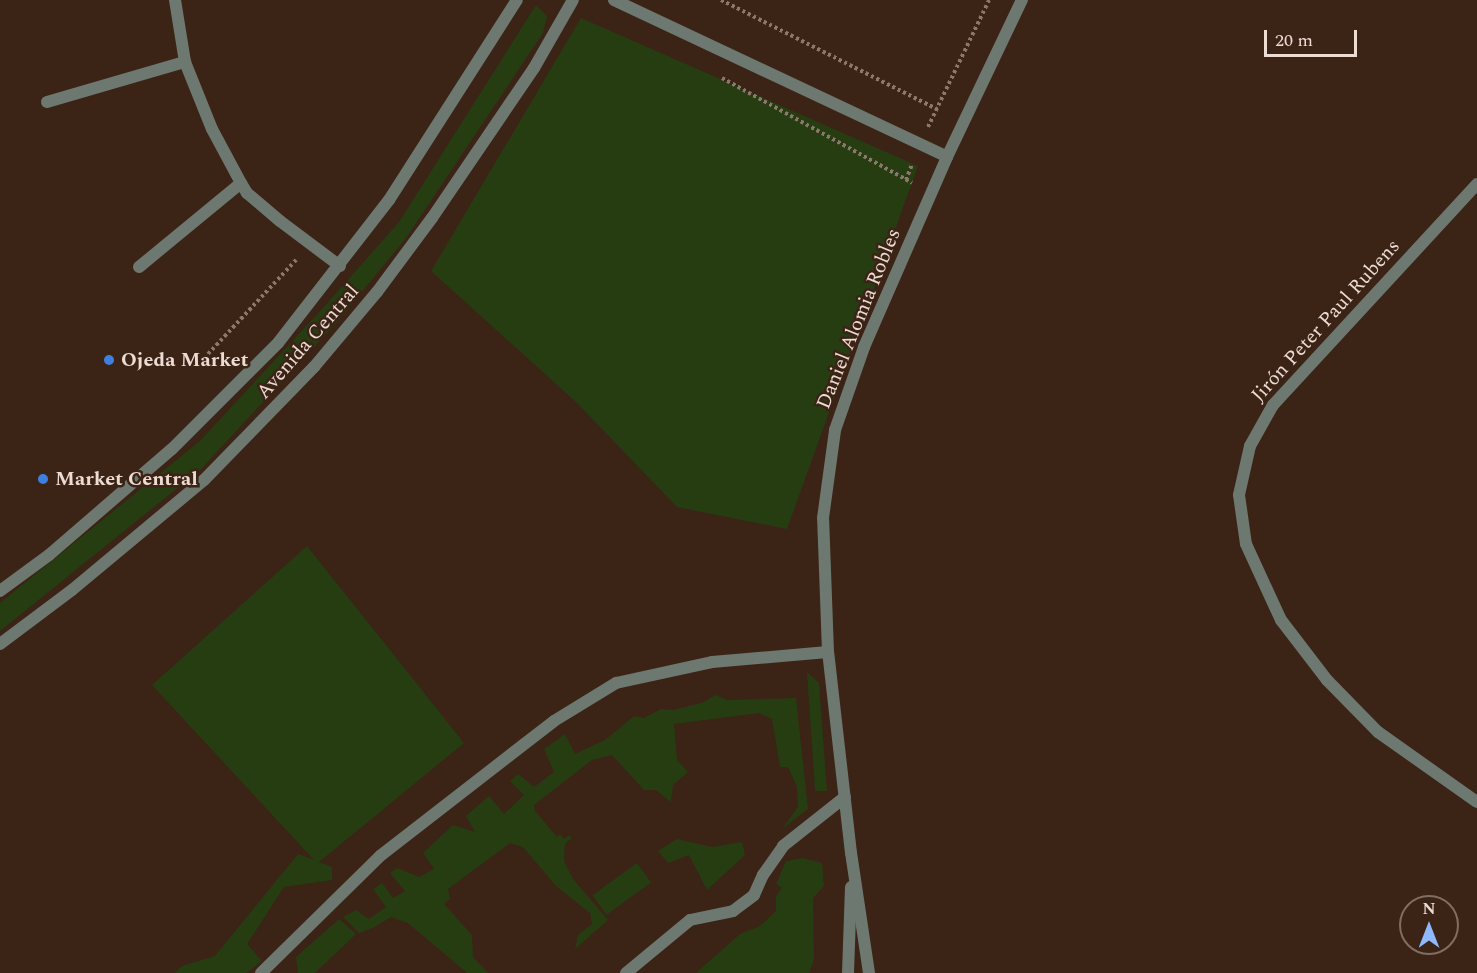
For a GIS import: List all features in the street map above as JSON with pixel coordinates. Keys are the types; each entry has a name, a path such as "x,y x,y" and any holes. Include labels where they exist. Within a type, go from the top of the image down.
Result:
{"street":[{"path":"175,0 185,62 212,129 247,193 340,266"},
{"name":"Avenida Central","path":"0,591 49,555 180,441 278,343 389,200 517,0"},
{"name":"Avenida Central","path":"0,645 72,590 204,480 314,367 377,292 432,218 534,68 573,0"},
{"path":"614,0 947,157"},
{"name":"Daniel Alomia Robles","path":"869,973 851,853 828,652 823,518 835,430 864,347 947,157 1022,0"},
{"path":"47,102 185,62"},
{"path":"139,267 241,183"},
{"name":"Jirón Peter Paul Rubens","path":"1477,184 1273,405 1250,446 1239,495 1246,544 1281,620 1327,680 1378,732 1477,802"},
{"path":"261,973 380,856 554,721 616,683 712,662 828,652"},
{"path":"626,973 690,921 733,911 754,896 764,874 783,846 845,797"},
{"name":"Daniel Alomia Robles","path":"848,973 851,853"}],"path":[{"path":"721,0 937,109"},
{"path":"906,180 919,144 989,0"},
{"path":"715,74 931,193"},
{"path":"208,354 311,245"}],"green space":[{"path":"536,5 547,16 543,33 406,238 338,321 201,469 0,631 0,603 200,441 399,222"},
{"path":"581,18 918,166 787,529 677,507 577,403 431,271"},
{"path":"307,546 464,743 319,862 332,867 332,880 284,887 247,944 262,961 246,973 175,973 182,966 215,956 298,854 314,860 152,685"},
{"path":"807,672 819,683 827,791 815,791"},
{"path":"715,695 728,700 796,698 808,809 782,829 798,807 797,787 788,767 780,767 772,719 759,713 674,724 677,760 688,772 673,785 671,802 656,790 644,790 612,755 592,760 534,805 535,811 557,837 560,834 564,839 569,835 572,838 565,844 564,861 573,879 608,920 575,949 578,935 592,924 590,913 556,886 523,847 510,843 448,889 450,899 444,904 472,935 473,957 488,973 467,973 408,923 391,917 359,933 343,917 356,910 369,919 386,907 373,889 382,883 393,898 405,891 390,873 397,868 419,877 434,869 423,853 453,825 475,832 466,816 489,796 504,814 524,795 510,781 518,774 534,787 554,772 544,749 565,734 575,754 605,740 634,716 644,718 661,709 674,710 704,702"},
{"path":"677,839 712,847 742,842 745,855 707,890 689,855 668,863 658,851"},
{"path":"803,858 822,863 824,886 813,898 814,960 809,973 696,973 740,934 760,926 776,911 776,896 782,888 776,884 786,861"},
{"path":"637,863 651,882 607,915 593,895"},
{"path":"339,919 356,934 315,973 298,973 296,957"}],"place":[{"name":"Ojeda Market","path":"109,360"},
{"name":"Market Central","path":"43,479"}]}
